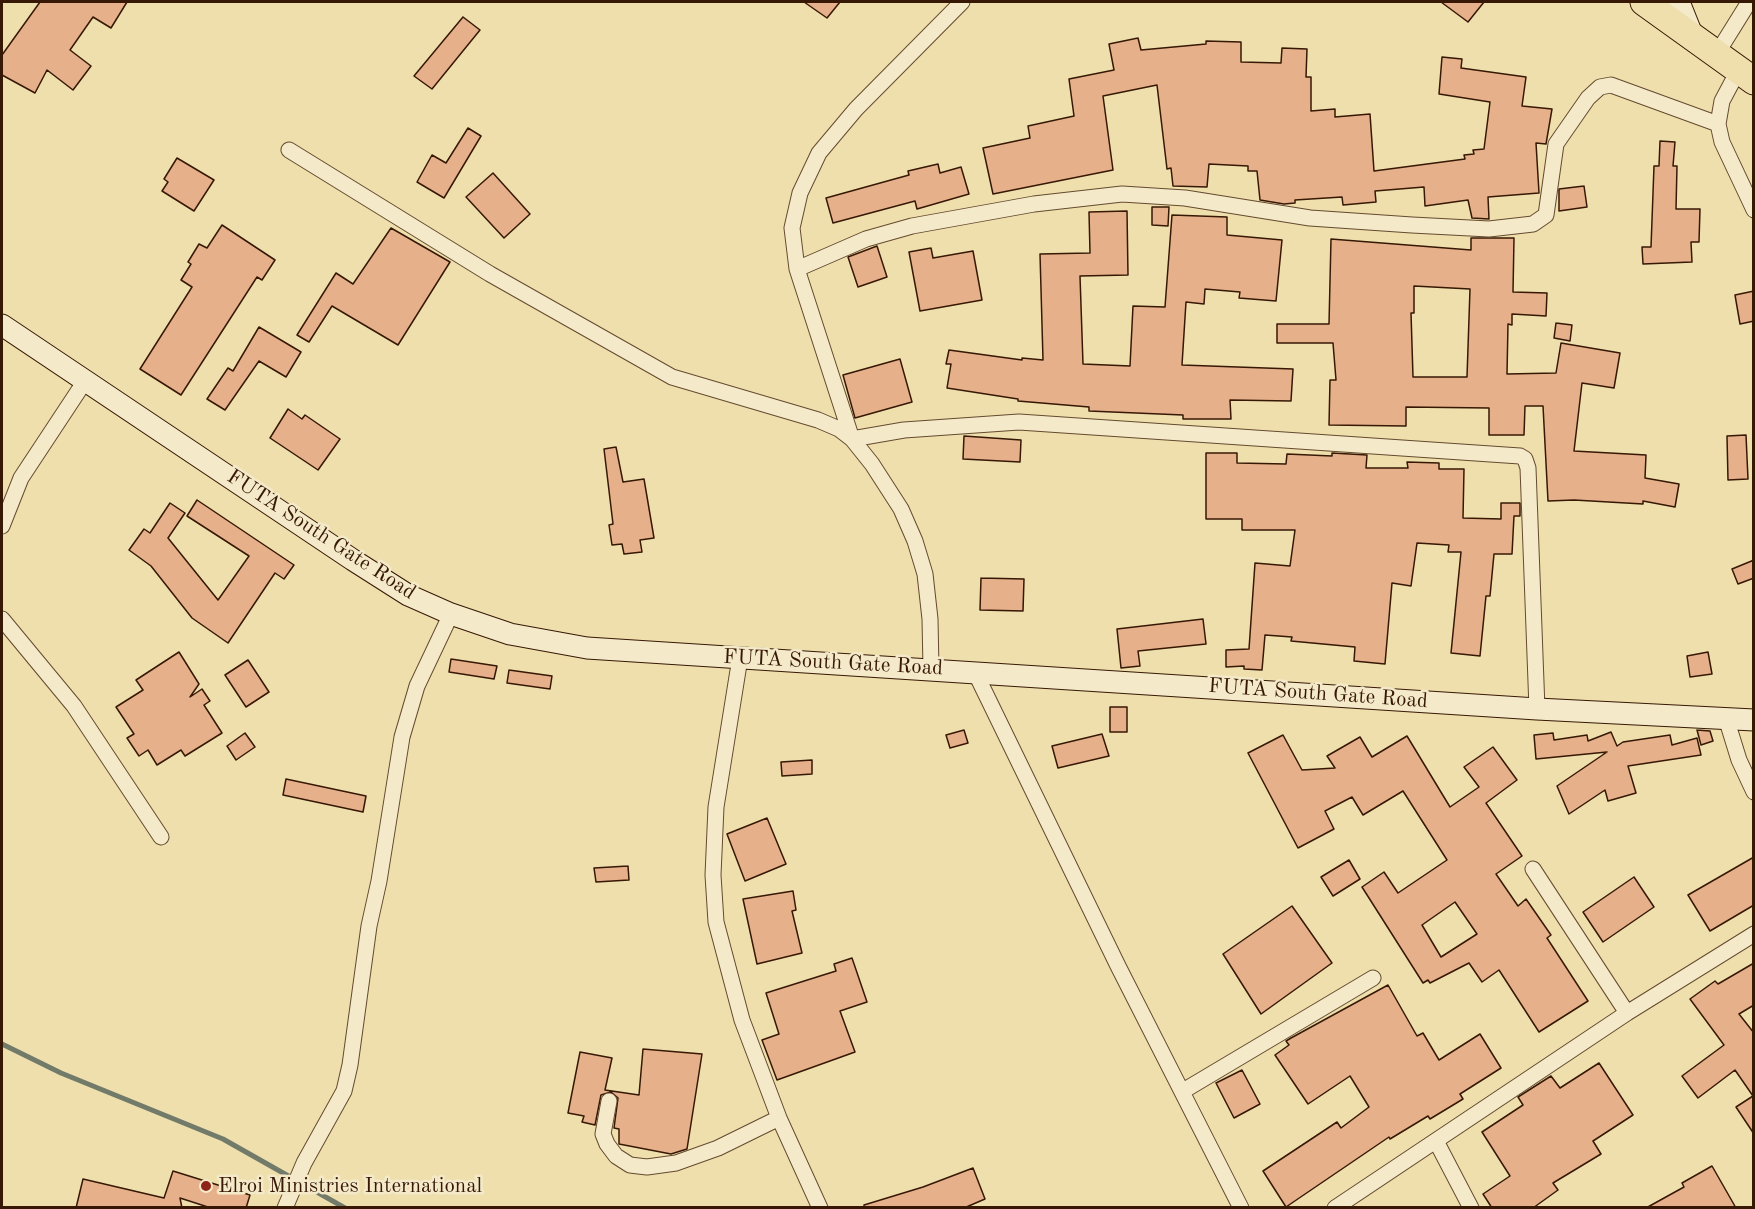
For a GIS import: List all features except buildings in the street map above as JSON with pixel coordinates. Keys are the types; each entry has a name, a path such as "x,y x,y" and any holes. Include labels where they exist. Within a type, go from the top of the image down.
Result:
{"highway":[{"path":"1644,2 1746,76"}],"main road":[{"path":"1679,2 1693,37"},
{"name":"FUTA South Gate Road","path":"2,325 408,595 451,614 510,634 587,648 1536,709 1754,720"}],"street":[{"path":"852,440 796,269 792,228 800,194 819,153 856,109 962,2"},
{"path":"1716,55 1749,2"},
{"path":"1746,76 1722,101 1718,124 1722,142 1754,210"},
{"path":"796,269 866,239 912,226 1034,204 1122,194 1185,198 1310,218 1489,229 1533,224 1546,215 1556,144 1588,98 1600,87 1611,86 1718,124"},
{"path":"289,150 490,274 672,377 818,420 839,429 852,440 872,464 901,509 915,541 925,574 930,619 931,669"},
{"path":"2,526 21,478 85,381"},
{"path":"852,440 904,430 1019,422 1520,456 1525,459 1528,468 1536,709"},
{"path":"285,1208 304,1163 344,1091 350,1065 369,926 402,737 417,686 451,614"},
{"path":"2,619 74,706 161,837"},
{"path":"740,658 716,807 713,875 716,922 742,1020 780,1118 820,1208"},
{"path":"975,672 1118,966 1241,1208"},
{"path":"1726,718 1739,760 1754,792"},
{"path":"1533,869 1627,1013"},
{"path":"1335,1208 1627,1013 1754,934"},
{"path":"1183,1091 1373,978"},
{"path":"609,1101 603,1134 607,1144 616,1156 630,1165 647,1167 676,1163 718,1148 780,1118"},
{"path":"1436,1142 1472,1208"}],"waterway":[{"path":"2,1044 61,1073 223,1139 345,1208"}],"place":[{"name":"Elroi Ministries International","path":"206,1186"}]}
